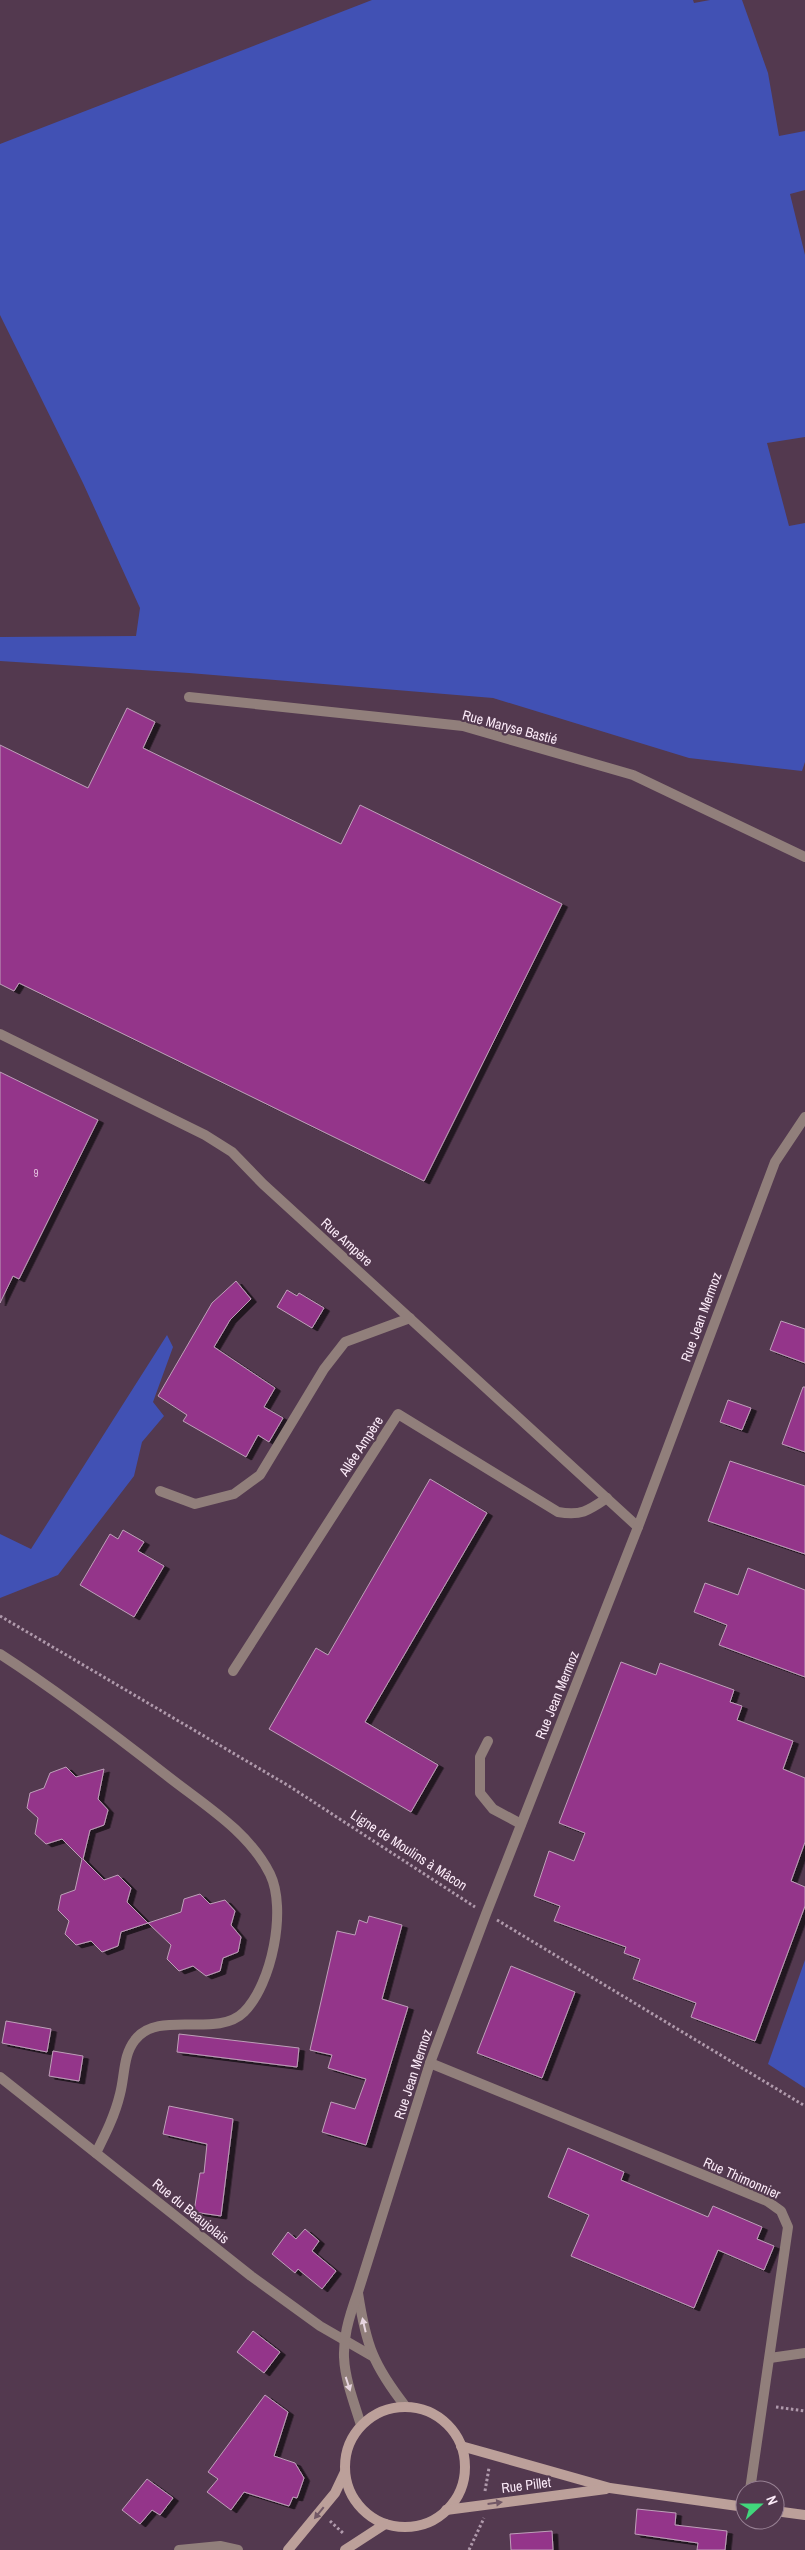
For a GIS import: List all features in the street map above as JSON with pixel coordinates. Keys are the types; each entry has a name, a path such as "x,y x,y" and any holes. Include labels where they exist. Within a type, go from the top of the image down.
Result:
{"street":[{"name":"Rue Maryse Bastié","path":"189,697 463,726 632,775 805,857"},
{"name":"Rue Ampère","path":"0,1034 205,1134 232,1152 263,1184 638,1527"},
{"name":"Rue Jean Mermoz","path":"361,2425 344,2373 343,2342 346,2324 358,2292 430,2063 486,1914 638,1527 775,1162 805,1117"},
{"path":"160,1491 195,1504 234,1494 260,1475 324,1369 345,1342 410,1318"},
{"name":"Allée Ampère","path":"233,1671 398,1414 558,1512 574,1515 590,1510 607,1498"},
{"path":"0,1654 50,1686 245,1837 270,1875 278,1908 273,1956 253,2002 243,2014 231,2020 196,2026 159,2026 147,2030 135,2038 127,2052 121,2092 111,2125 96,2152"},
{"path":"488,1741 480,1757 480,1793 493,1809 521,1824"},
{"name":"Rue Thimonnier","path":"430,2063 766,2202 781,2211 788,2227 752,2480"},
{"name":"Rue du Beaujolais","path":"0,2077 250,2276 343,2342 372,2356"},
{"name":"Rue Jean Mermoz","path":"358,2292 363,2323 372,2356 385,2380 406,2407"},
{"path":"770,2358 805,2353"},
{"path":"288,2550 335,2493 344,2472 345,2457 352,2437 361,2425 383,2410 406,2407 431,2413 446,2423 461,2446 465,2466 461,2488 446,2510 423,2524 404,2527 384,2524 370,2516 353,2498 344,2472"},
{"name":"Rue Pillet","path":"461,2446 610,2488 735,2506"},
{"name":"Rue Pillet","path":"446,2510 610,2488"},
{"path":"785,2512 805,2515"},
{"path":"350,2547 384,2524"},
{"path":"178,2550 220,2546 238,2550"}],"path":[{"name":"Ligne de Moulins à Mâcon","path":"0,1616 289,1786 486,1914 805,2106"},
{"path":"763,2406 805,2411"},
{"path":"485,2492 490,2462"},
{"path":"320,2512 350,2547"},
{"path":"468,2550 484,2518"}],"shaded area":[{"path":"372,0 693,0 694,3 710,0 742,0 768,73 779,136 805,131 805,190 790,194 805,255 805,437 767,443 789,526 805,523 805,762 802,771 689,758 493,698 189,673 0,661 0,637 136,636 140,608 83,483 0,315 0,144"},
{"path":"167,1335 173,1347 153,1402 164,1416 142,1442 134,1476 58,1575 0,1598 0,1534 31,1549"},
{"path":"805,1960 805,2088 768,2064"}],"building":[{"path":"127,708 155,722 143,748 341,844 360,805 562,904 424,1181 19,983 14,991 0,984 0,745 88,788"},
{"path":"0,1072 98,1120 19,1279 13,1276 0,1303"},
{"path":"236,1281 251,1299 230,1320 214,1347 275,1388 264,1407 283,1418 269,1442 258,1435 246,1457 183,1421 187,1415 158,1396 212,1303"},
{"path":"287,1290 297,1296 299,1293 324,1308 312,1328 277,1307"},
{"path":"781,1321 805,1329 805,1363 770,1350"},
{"path":"803,1387 805,1387 805,1452 782,1444"},
{"path":"728,1400 751,1408 742,1430 720,1422"},
{"path":"730,1461 805,1486 805,1554 708,1521"},
{"path":"430,1479 487,1513 365,1722 438,1765 411,1812 269,1729 316,1648 328,1655"},
{"path":"123,1530 144,1542 138,1551 164,1566 134,1617 80,1585 110,1534 118,1539"},
{"path":"748,1568 805,1590 805,1677 719,1645 727,1625 694,1612 705,1583 738,1595"},
{"path":"621,1662 656,1675 660,1663 734,1690 730,1702 742,1706 737,1720 793,1741 783,1769 805,1778 805,1842 791,1881 805,1887 805,1906 755,2041 691,2017 696,2003 633,1979 640,1959 624,1953 626,1947 554,1921 560,1906 534,1896 549,1851 574,1861 585,1833 559,1823"},
{"path":"66,1767 76,1777 104,1769 98,1799 108,1810 104,1825 90,1830 83,1859 104,1880 118,1875 131,1888 127,1902 148,1923 121,1932 118,1946 102,1952 91,1941 76,1945 65,1934 69,1921 58,1910 61,1895 75,1890 82,1859 62,1839 46,1844 35,1834 38,1818 27,1808 30,1793 44,1788 50,1773"},
{"path":"200,1894 210,1904 225,1900 235,1911 231,1925 241,1937 238,1952 223,1958 220,1971 206,1976 193,1966 179,1971 167,1959 171,1945 148,1923 181,1912 184,1899"},
{"path":"369,1916 402,1925 382,1999 408,2007 366,2145 322,2132 331,2102 355,2109 366,2079 328,2068 332,2055 310,2050 337,1931 355,1935 359,1920 367,1923"},
{"path":"511,1966 575,1992 542,2078 477,2053"},
{"path":"6,2021 51,2029 47,2052 2,2043"},
{"path":"179,2034 299,2048 297,2067 177,2052"},
{"path":"53,2051 83,2056 79,2081 49,2076"},
{"path":"169,2106 233,2119 221,2216 194,2212 200,2173 204,2173 207,2144 163,2134"},
{"path":"568,2148 624,2172 621,2180 708,2217 713,2206 762,2227 757,2239 774,2246 764,2270 718,2250 694,2308 571,2256 589,2215 548,2197"},
{"path":"305,2229 319,2241 312,2251 336,2271 322,2289 298,2269 295,2273 272,2254 288,2232 296,2239"},
{"path":"253,2331 280,2352 264,2373 237,2352"},
{"path":"265,2395 288,2412 274,2456 295,2463 304,2478 297,2498 293,2497 289,2506 244,2492 231,2510 207,2492 218,2479 208,2472"},
{"path":"147,2479 173,2498 160,2515 152,2510 140,2524 122,2510"},
{"path":"637,2509 676,2513 675,2525 727,2531 725,2550 697,2550 698,2543 635,2534"},
{"path":"552,2531 553,2550 511,2550 510,2534"}]}
